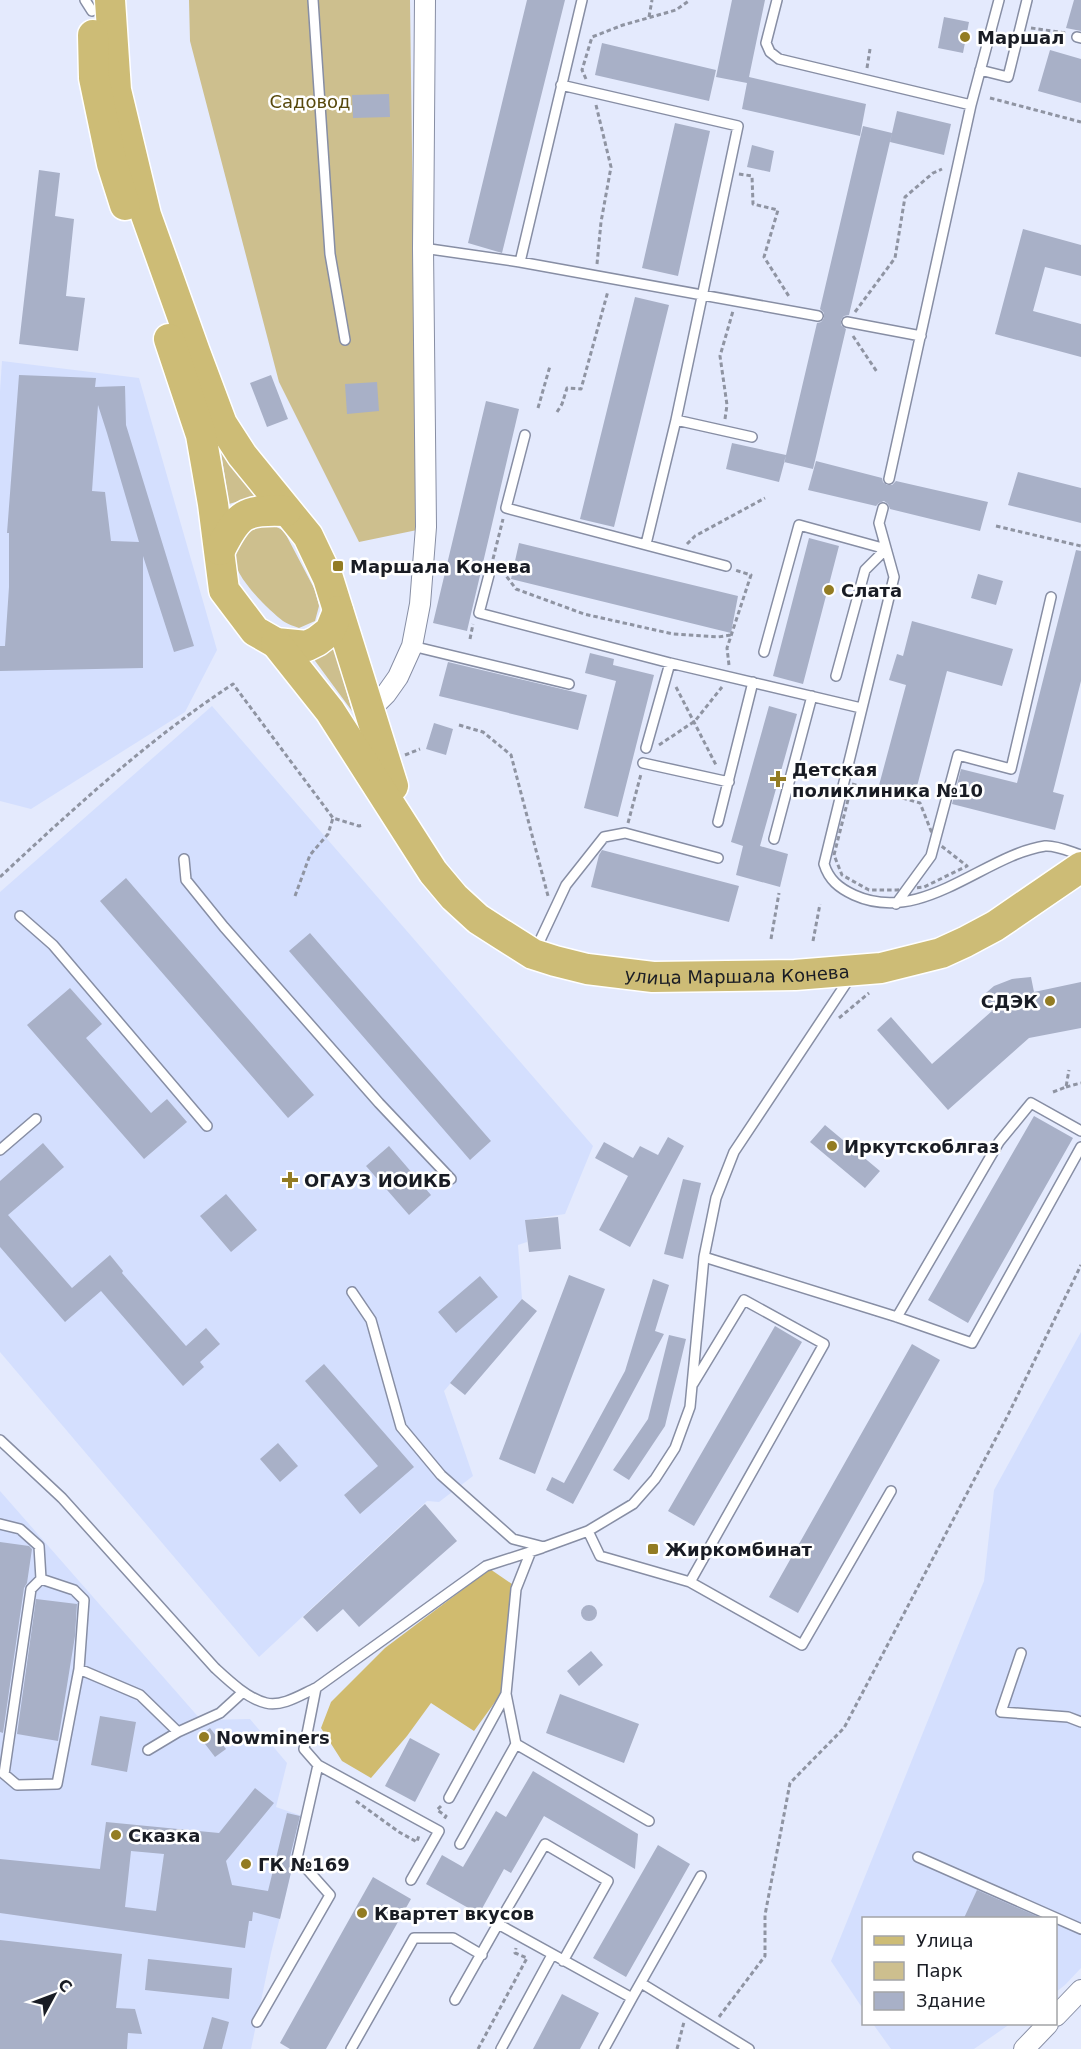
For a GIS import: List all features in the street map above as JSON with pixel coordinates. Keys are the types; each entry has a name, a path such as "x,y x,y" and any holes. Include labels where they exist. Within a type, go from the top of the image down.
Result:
{"main road":[{"path":"95,3 94,78 112,164 201,435 220,550 224,590 255,631 276,643 330,711 415,842"},
{"path":"95,3 150,226 222,424 242,455 308,536 328,578 368,712 400,809 415,842"},
{"path":"220,550 232,525 250,512 286,511"},
{"path":"276,643 307,646 317,642 330,631 338,611"},
{"name":"улица Маршала Конева","path":"415,842 433,872 454,897 478,919 533,954 587,969 653,977 795,975 863,980 880,968 941,953 965,942 995,926 1081,867"}],"street":[{"path":"368,712 386,694 398,677 412,646 420,604 426,527 423,248 426,0"},
{"path":"1057,2015 1081,1990"},
{"path":"1024,2049 1047,2025"}],"lane":[{"path":"314,0 330,254 345,340"},
{"path":"520,262 582,0"},
{"path":"777,0 766,43 770,52 780,59 971,105"},
{"path":"889,479 971,105 999,0"},
{"path":"980,70 1008,77 1027,0"},
{"path":"561,85 738,126 676,420 646,544"},
{"path":"423,248 596,275 818,316"},
{"path":"847,322 921,336"},
{"path":"676,420 752,437"},
{"path":"525,435 506,508 726,566"},
{"path":"883,508 879,523 894,578 824,864 827,874 840,889 862,899 896,904 948,889 1024,851 1048,846 1081,855"},
{"path":"764,652 799,525 886,549"},
{"path":"836,676 865,570 886,549"},
{"path":"489,571 479,613 670,663 861,708"},
{"path":"896,904 931,856 958,755 1011,769 1051,597"},
{"path":"412,646 569,684"},
{"path":"646,748 670,663"},
{"path":"718,822 753,682"},
{"path":"774,839 812,696"},
{"path":"643,763 729,782"},
{"path":"533,954 566,885 604,837 625,833 718,858"},
{"path":"184,859 186,880 224,927 379,1102 451,1179"},
{"path":"20,916 53,945 207,1126"},
{"path":"0,1440 62,1498 215,1668 243,1692 267,1704 288,1701 316,1688 486,1566 588,1531 633,1504 655,1479 675,1448 690,1407 704,1257 716,1198 735,1152 863,980"},
{"path":"897,1317 999,1142 1030,1103 1081,1131"},
{"path":"0,1150 36,1119"},
{"path":"704,1257 897,1317 972,1343 1081,1147"},
{"path":"352,1292 371,1320 401,1427 441,1475 513,1539 544,1547"},
{"path":"690,1582 824,1344 744,1300 692,1386"},
{"path":"588,1531 600,1556 690,1582 802,1645 891,1491"},
{"path":"0,1524 20,1529 39,1546 41,1578 31,1588 4,1774 17,1785 57,1784 78,1669 84,1600 74,1590 41,1578"},
{"path":"460,1844 516,1744 506,1694 516,1589 531,1551"},
{"path":"1021,1653 1001,1712 1068,1717 1081,1722"},
{"path":"78,1669 140,1695 178,1732"},
{"path":"316,1688 304,1749 318,1765 439,1831 411,1880"},
{"path":"148,1750 178,1732 220,1713 243,1692"},
{"path":"449,1798 506,1694"},
{"path":"516,1744 649,1821"},
{"path":"257,2022 330,1895 297,1858 318,1765"},
{"path":"455,2000 545,1844 608,1881 563,1961"},
{"path":"918,1857 1054,1917"},
{"path":"604,2049 701,1876"},
{"path":"1057,1918 1081,1929"},
{"path":"498,1924 632,1998"},
{"path":"351,2049 414,1938 453,1938 482,1954"},
{"path":"501,2049 552,1955"},
{"path":"641,1983 749,2049"}],"path":[{"path":"649,17 652,0"},
{"path":"596,275 601,222 611,167 597,108 582,70 592,37 622,25 676,10 690,0"},
{"path":"1020,26 1079,37"},
{"path":"865,79 870,49"},
{"path":"990,98 1081,122"},
{"path":"847,322 895,258 905,197 933,173 942,169"},
{"path":"752,176 753,204 778,210 764,257 789,294"},
{"path":"558,412 567,388 581,389 609,286"},
{"path":"727,405 720,356 729,322"},
{"path":"858,343 877,372"},
{"path":"538,408 550,366"},
{"path":"695,536 765,498"},
{"path":"506,508 489,571 504,573 516,589 584,614 673,634 718,637 731,635"},
{"path":"996,526 1081,546"},
{"path":"730,670 727,648 751,575"},
{"path":"470,639 473,624"},
{"path":"673,681 717,766"},
{"path":"0,877 112,776 173,726 233,684 333,818 359,826 364,825"},
{"path":"659,746 694,721 721,688"},
{"path":"459,725 483,732 511,755 553,915"},
{"path":"405,755 420,749"},
{"path":"625,833 643,763"},
{"path":"852,784 920,803 935,841 967,866 924,887 869,890 842,875 834,855 852,784"},
{"path":"295,896 310,855 328,834 333,818"},
{"path":"771,939 779,893"},
{"path":"813,941 820,904"},
{"path":"837,1020 863,980"},
{"path":"1066,1087 1069,1070"},
{"path":"1053,1092 1081,1083"},
{"path":"717,2019 765,1956 765,1915 790,1783 844,1728 1007,1417 1081,1265"},
{"path":"478,2049 527,1958 515,1953 516,1947"},
{"path":"677,2049 684,2021"}],"shaded area":[{"path":"2,361 139,378 217,650 185,712 31,809 0,801 0,391"},
{"name":"ОГАУЗ ИОИКБ","path":"212,706 593,1146 565,1214 526,1220 527,1242 518,1245 522,1299 444,1391 473,1476 439,1502 427,1501 259,1657 0,1352 0,892"},
{"path":"1081,1332 1081,1968 1057,1991 1057,1917 862,1917 862,2008 831,1961 984,1581 994,1490"},
{"path":"0,1491 201,1720 250,1719 287,1763 276,1807 305,1817 271,1953 251,2049 0,2049"},
{"path":"490,1569 512,1584 503,1691 474,1731 431,1703 407,1736 371,1778 342,1761 321,1728 331,1702 385,1648"},
{"path":"874,2025 1009,2025 974,2049 891,2049"}],"green space":[{"name":"Садовод","path":"189,0 410,0 417,530 359,542 279,382 190,41"},
{"path":"221,452 256,496 229,504"},
{"path":"266,521 284,531 315,590 319,606 315,621 299,628 283,621 265,605 244,581 232,555 233,544 240,534"},
{"path":"332,640 352,711 310,654"}],"building":[{"path":"527,0 565,0 502,253 468,243"},
{"path":"732,0 765,0 749,77 866,104 860,136 742,109 747,83 716,77"},
{"path":"1074,0 1081,0 1081,31 1066,28"},
{"path":"944,17 969,22 963,53 938,48"},
{"path":"602,43 716,70 709,101 595,75"},
{"path":"1050,50 1081,59 1081,103 1038,91"},
{"path":"389,94 390,117 353,118 352,95"},
{"path":"897,111 951,124 944,155 890,142"},
{"path":"675,123 710,131 678,276 642,268"},
{"path":"863,126 892,133 849,315 844,316 841,320 841,325 846,329 813,469 784,462 779,482 726,469 732,443 786,455 817,323 824,318 824,313 820,309"},
{"path":"752,145 774,151 770,172 747,167"},
{"path":"39,170 60,173 55,216 74,219 66,296 85,298 78,351 19,344"},
{"path":"1023,229 1081,245 1081,276 1045,267 1033,311 1081,324 1081,357 995,334"},
{"path":"635,297 669,305 614,527 580,519"},
{"path":"19,375 96,378 95,387 125,386 126,425 194,646 174,652 143,556 143,668 0,671 0,646 5,646 9,587 9,533 7,533","holes":["98,405 139,542 111,541 105,492 92,491"]},
{"path":"271,375 288,419 267,427 250,383"},
{"path":"377,382 379,411 347,414 345,384"},
{"path":"486,401 519,409 467,631 433,623"},
{"path":"816,461 882,478 887,485 892,485 896,481 988,502 980,531 890,509 884,501 876,506 808,490"},
{"path":"1018,472 1081,488 1081,523 1008,505"},
{"path":"809,538 839,546 803,684 773,676"},
{"path":"519,543 738,596 731,633 511,579"},
{"path":"1076,550 1081,551 1081,681 1053,792 1064,795 1055,830 952,804 961,769 1017,783"},
{"path":"978,574 1003,581 996,605 971,598"},
{"path":"912,621 1013,649 1002,686 947,671 914,798 878,789 906,685 889,680 897,654 903,656"},
{"path":"590,653 614,659 613,665 654,675 618,817 584,808 616,681 585,673"},
{"path":"448,662 587,695 578,730 439,696"},
{"path":"769,706 797,714 760,846 788,854 780,887 736,875 743,846 731,842"},
{"path":"434,723 453,729 446,755 426,749"},
{"path":"602,850 739,886 729,922 591,887"},
{"path":"126,878 314,1095 288,1118 100,901"},
{"path":"310,933 491,1141 470,1160 289,951"},
{"path":"1031,977 1034,992 1081,982 1081,1028 1029,1038 948,1110 877,1030 891,1017 932,1064 992,1011 980,998 994,986 1012,979"},
{"path":"70,988 102,1024 86,1038 151,1113 167,1099 187,1122 144,1159 27,1025"},
{"path":"1034,1116 1073,1138 968,1323 928,1300"},
{"path":"825,1125 880,1171 865,1188 810,1142"},
{"path":"668,1137 684,1146 630,1247 599,1230 628,1176 595,1158 604,1142 633,1158 640,1146 658,1155"},
{"path":"43,1143 64,1167 8,1215 72,1288 110,1255 123,1271 122,1273 186,1346 206,1328 220,1344 200,1362 204,1367 183,1386 101,1291 65,1322 0,1247 0,1181"},
{"path":"389,1146 431,1195 409,1215 366,1166"},
{"path":"683,1179 701,1183 683,1259 664,1254"},
{"path":"226,1194 257,1230 231,1252 200,1216"},
{"path":"558,1217 561,1249 529,1252 525,1220"},
{"path":"569,1275 605,1289 535,1474 499,1459"},
{"path":"480,1276 498,1297 456,1333 438,1312"},
{"path":"653,1279 669,1285 655,1331 664,1334 573,1504 546,1490 552,1477 564,1483 625,1371"},
{"path":"522,1299 537,1311 465,1395 450,1383"},
{"path":"775,1326 802,1342 694,1526 668,1511"},
{"path":"669,1335 686,1339 665,1426 629,1480 613,1470 648,1419"},
{"path":"912,1344 940,1360 798,1613 769,1597"},
{"path":"324,1364 414,1467 360,1514 344,1495 378,1466 305,1381"},
{"path":"278,1443 298,1466 280,1482 260,1459"},
{"path":"425,1504 457,1541 359,1627 343,1609 317,1632 303,1617"},
{"path":"0,1542 29,1546 32,1549 27,1583 24,1588 3,1733 0,1732"},
{"path":"36,1599 77,1604 75,1636 58,1741 17,1734"},
{"path":"589,1605 597,1613 589,1621 581,1613"},
{"path":"591,1651 603,1665 579,1686 567,1671"},
{"path":"560,1694 639,1724 624,1763 546,1733"},
{"path":"100,1716 136,1722 127,1772 91,1765"},
{"path":"210,1728 226,1749 215,1757 199,1736"},
{"path":"410,1738 440,1754 415,1802 385,1786"},
{"path":"533,1771 638,1834 635,1869 544,1816 511,1873 504,1869 479,1914 426,1884 442,1855 463,1867 496,1811 506,1817"},
{"path":"255,1788 274,1803 226,1861 232,1885 268,1891 287,1813 300,1816 290,1857 293,1864 280,1919 253,1912 252,1921 249,1921 245,1948 0,1913 0,1859 100,1869 106,1822 219,1833","holes":["131,1851 164,1854 156,1911 125,1907"]},
{"path":"658,1845 690,1864 626,1977 593,1958"},
{"path":"373,1877 411,1899 326,2049 290,2049 280,2043"},
{"path":"977,1890 1039,1917 964,1917"},
{"path":"0,1940 122,1954 116,2008 135,2009 142,2034 128,2033 127,2049 0,2049"},
{"path":"148,1959 232,1968 229,1999 145,1990"},
{"path":"562,1994 599,2013 580,2049 533,2049"},
{"path":"212,2017 229,2022 222,2049 203,2049"}],"place":[{"name":"Маршал","path":"965,37"},
{"name":"Маршала Конева","path":"338,566"},
{"name":"Слата","path":"829,590"},
{"name":"Детская поликлиника №10","path":"778,779"},
{"name":"СДЭК","path":"1050,1001"},
{"name":"Иркутскоблгаз","path":"832,1146"},
{"name":"ОГАУЗ ИОИКБ","path":"290,1180"},
{"name":"Жиркомбинат","path":"653,1549"},
{"name":"Nowminers","path":"204,1737"},
{"name":"Сказка","path":"116,1835"},
{"name":"ГК №169","path":"246,1864"},
{"name":"Квартет вкусов","path":"362,1913"}]}
